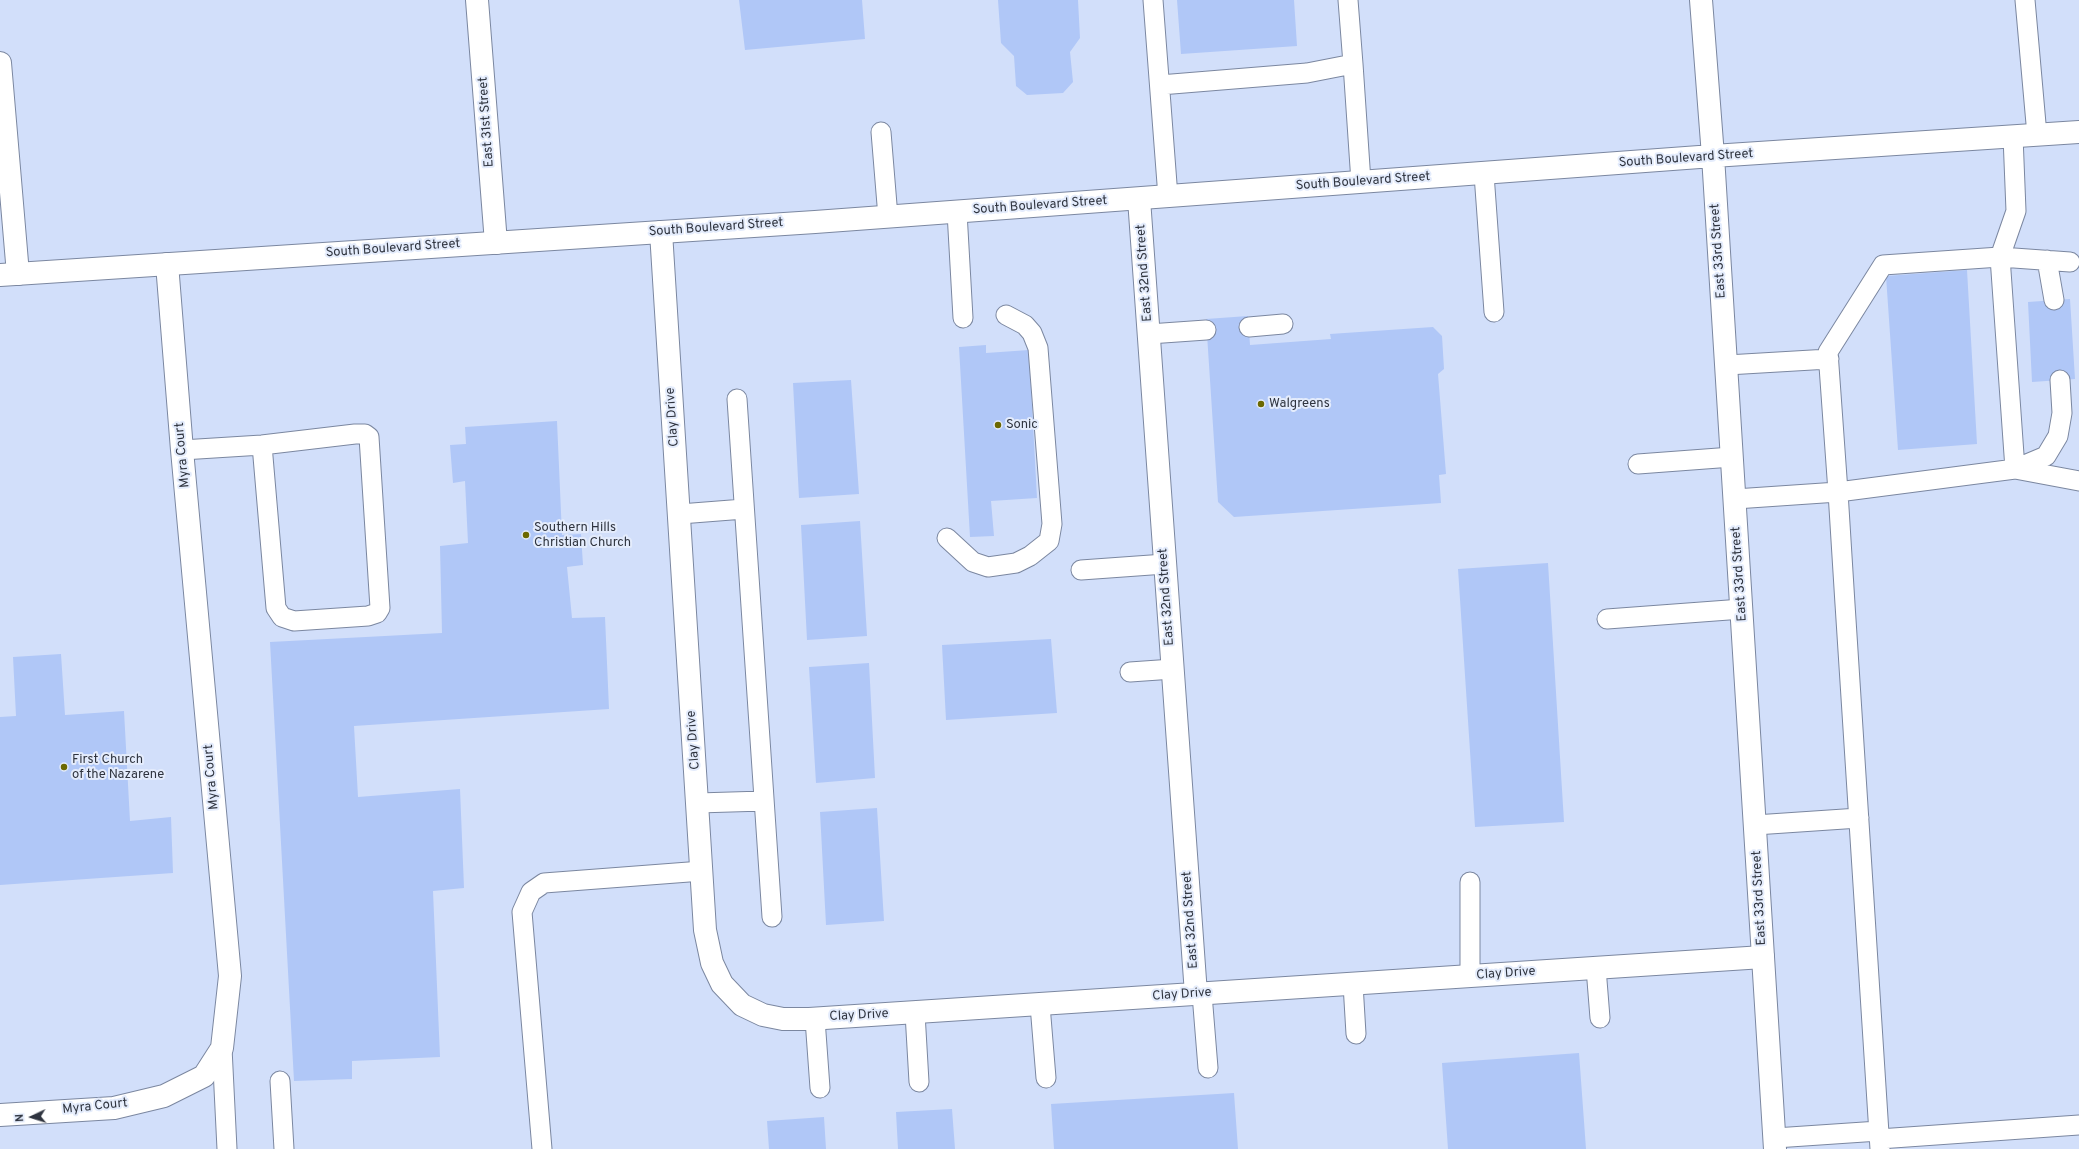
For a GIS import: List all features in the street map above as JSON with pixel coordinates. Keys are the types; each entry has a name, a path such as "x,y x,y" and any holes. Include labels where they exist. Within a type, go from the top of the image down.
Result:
{"street":[{"name":"East 31st Street","path":"477,0 496,243"},
{"name":"East 33rd Street","path":"1700,0 1713,156 1727,365 1775,1144"},
{"path":"0,63 9,274"},
{"name":"South Boulevard Street","path":"9,274 888,217 1713,156 2079,132"},
{"name":"East 32nd Street","path":"1139,198 1165,564 1199,994"},
{"name":"Clay Drive","path":"660,232 680,514 705,930 712,963 722,984 742,1005 763,1015 783,1019 815,1019 1763,957"},
{"name":"Myra Court","path":"0,1115 114,1108 164,1096 204,1076 222,1048 230,976 182,450 167,264"}],"lane":[{"path":"1153,0 1168,196"},
{"path":"1348,0 1360,182"},
{"path":"2025,0 2037,135"},
{"path":"1160,85 1307,73 1353,64"},
{"path":"881,132 888,217"},
{"path":"2013,136 2016,211 2000,257 2015,469"},
{"path":"1484,174 1494,312"},
{"path":"956,212 963,318"},
{"path":"1879,1139 1828,352 1883,265 2000,257 2070,262"},
{"path":"2047,260 2054,300"},
{"path":"947,538 973,562 988,567 1016,563 1030,556 1049,541 1052,524 1038,348 1032,333 1025,325 1006,315"},
{"path":"1249,327 1283,324"},
{"path":"1149,334 1206,330"},
{"path":"1727,365 1829,359"},
{"path":"1735,499 1838,492 2015,469 2046,456 2058,436 2062,413 2060,380"},
{"path":"736,399 772,917"},
{"path":"182,450 262,445 355,434 365,434 369,437 380,608 377,613 368,616 294,621 282,618 276,608 262,445"},
{"path":"1638,464 1732,457"},
{"path":"2015,469 2079,481"},
{"path":"680,514 744,509"},
{"path":"1081,570 1165,564"},
{"path":"1607,619 1742,609"},
{"path":"1130,672 1173,670"},
{"path":"698,803 764,801"},
{"path":"1755,825 1858,818"},
{"path":"542,1149 522,912 531,892 544,883 702,871"},
{"path":"1470,882 1470,976"},
{"path":"1596,968 1600,1018"},
{"path":"1353,984 1356,1034"},
{"path":"1199,994 1208,1068"},
{"path":"1040,1005 1046,1078"},
{"path":"915,1013 919,1082"},
{"path":"815,1019 820,1088"},
{"path":"222,1048 227,1149"},
{"path":"280,1081 284,1149"},
{"path":"1775,1144 2079,1126"}],"building":[{"path":"739,0 862,0 865,39 745,50"},
{"path":"998,0 1078,0 1080,38 1070,52 1073,82 1063,93 1027,95 1016,86 1014,56 1001,43"},
{"path":"1177,0 1294,0 1297,46 1181,54"},
{"path":"1967,270 1977,444 1898,450 1886,276"},
{"path":"2070,299 2075,379 2032,382 2028,302"},
{"name":"Walgreens","path":"1248,316 1250,345 1331,339 1330,334 1433,327 1442,336 1444,369 1438,374 1446,474 1439,475 1441,503 1234,517 1218,502 1206,319"},
{"name":"Sonic","path":"986,345 986,353 1029,350 1037,498 991,501 994,536 970,537 959,347"},
{"path":"851,380 859,494 799,498 793,383"},
{"path":"557,421 562,535 581,534 583,565 567,567 572,618 605,617 609,709 354,726 358,797 460,789 464,888 433,891 440,1057 352,1061 352,1079 294,1081 270,642 442,633 440,546 468,543 465,481 453,483 450,445 466,444 465,427"},
{"path":"860,521 867,636 807,640 801,525"},
{"path":"1548,563 1564,822 1475,827 1458,569"},
{"path":"1051,639 1057,713 946,720 942,645"},
{"name":"First Church of the Nazarene","path":"61,654 65,715 124,711 130,821 171,817 173,873 0,885 0,717 16,716 13,657"},
{"path":"869,663 875,778 816,783 809,667"},
{"path":"877,808 884,921 826,925 820,812"},
{"path":"1579,1053 1586,1149 1448,1149 1442,1063"},
{"path":"1234,1093 1238,1149 1054,1149 1051,1104"},
{"path":"952,1109 955,1149 898,1149 896,1112"},
{"path":"824,1117 826,1149 769,1149 767,1121"}],"place":[{"name":"Walgreens","path":"1261,404"},
{"name":"Sonic","path":"998,425"},
{"name":"Southern Hills Christian Church","path":"526,535"},
{"name":"First Church of the Nazarene","path":"64,767"}]}
